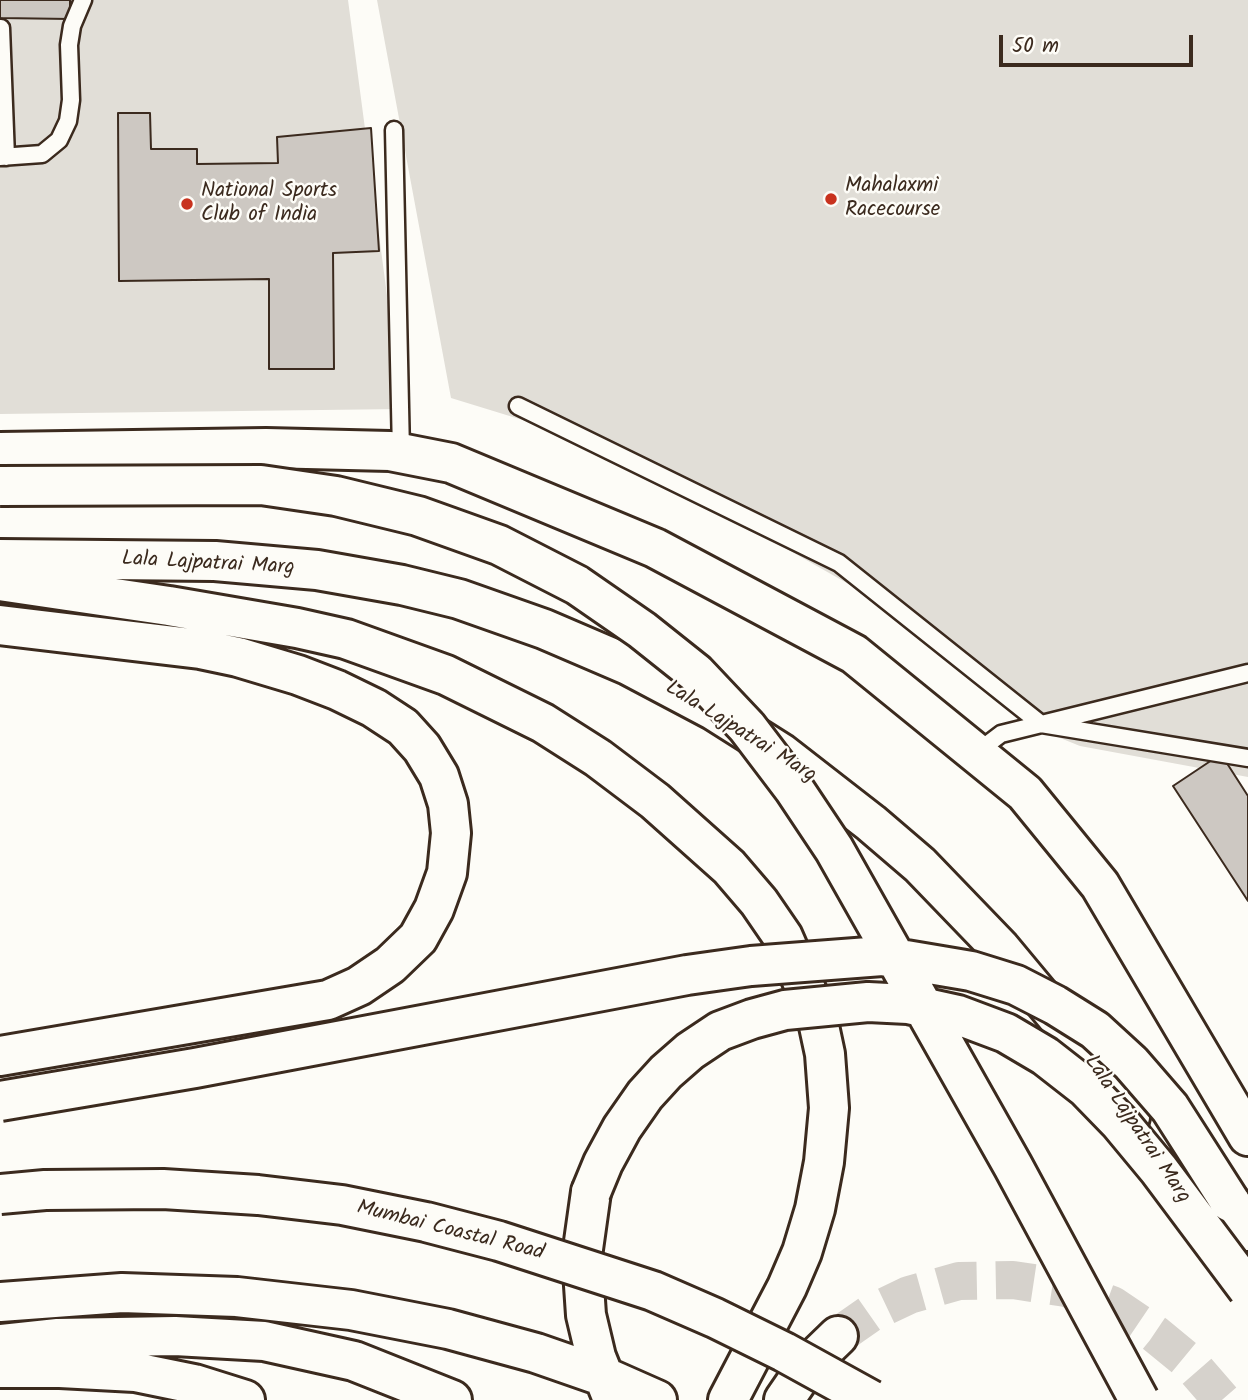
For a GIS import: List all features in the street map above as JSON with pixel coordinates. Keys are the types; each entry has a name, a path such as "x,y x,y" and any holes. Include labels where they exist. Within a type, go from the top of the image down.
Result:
{"main road":[{"path":"0,452 265,448 401,452 452,463 667,554 854,654 1025,793 1100,885 1248,1136"},
{"path":"0,486 261,485 336,496 418,516 499,544 577,585 642,630 696,673 747,727 821,829 999,1142 1139,1400"},
{"name":"Lala Lajpatrai Marg","path":"0,559 215,561 317,570 402,584 459,599 544,629 628,664 713,710 781,753 871,823 920,865 1000,948 1119,1100 1171,1178 1248,1306"},
{"path":"0,581 297,628 346,639 446,675 543,723 598,758 655,801 729,867 759,902 783,937 820,1026 829,1108 824,1162 815,1209 802,1252 728,1400"},
{"path":"0,625 200,649 239,657 337,690 374,708 403,727 422,748 439,776 448,804 451,833 447,873 435,909 418,938 390,965 359,986 328,1000 0,1056"},
{"path":"0,1101 195,1068 687,975 751,966 882,956 971,971 1016,985 1055,1004 1095,1030 1131,1063 1170,1108 1248,1231"},
{"path":"615,1400 596,1357 586,1315 582,1256 591,1192 603,1163 622,1128 645,1095 690,1051 720,1031 785,1010 868,1002 908,1004 958,1015 1006,1033 1045,1056 1086,1088 1120,1123 1248,1289"},
{"name":"Mumbai Coastal Road","path":"0,1194 44,1190 176,1190 258,1195 342,1205 426,1222 499,1241 653,1291 784,1352 871,1400"},
{"path":"0,1302 122,1293 237,1297 351,1310 448,1329 536,1353 606,1377 657,1400"},
{"path":"0,1344 58,1338 175,1336 264,1341 354,1361 452,1400"},
{"path":"784,1400 808,1366 838,1336"},
{"path":"1105,1338 1125,1400"},
{"path":"0,1368 135,1372 194,1384 245,1400"}],"lane":[{"path":"1,28 3,157 42,154 59,140 68,121 71,100 69,45 72,26 83,0"},
{"path":"394,130 401,452"},
{"path":"518,406 839,563 1041,724 1248,758"},
{"path":"976,753 1001,734 1248,673"}],"shaded area":[{"name":"National Sports Club of India","path":"0,0 348,0 402,409 0,414"},
{"name":"Mahalaxmi Racecourse","path":"377,0 1248,0 1248,777 1080,746 1023,723 852,586 604,445 451,398"}],"building":[{"path":"0,0 70,0 70,19 0,18"},
{"path":"118,113 150,113 151,149 197,149 197,164 278,163 277,137 371,128 379,251 333,253 334,369 269,369 269,279 119,281"},
{"path":"1221,754 1248,796 1248,901 1173,786"}],"tunnel":[{"path":"838,1336 871,1313 909,1295 959,1281 1013,1280 1066,1288 1112,1305 1155,1334 1189,1362 1222,1400"}],"place":[{"name":"Mahalaxmi Racecourse","path":"831,199"},
{"name":"National Sports Club of India","path":"187,204"}]}
